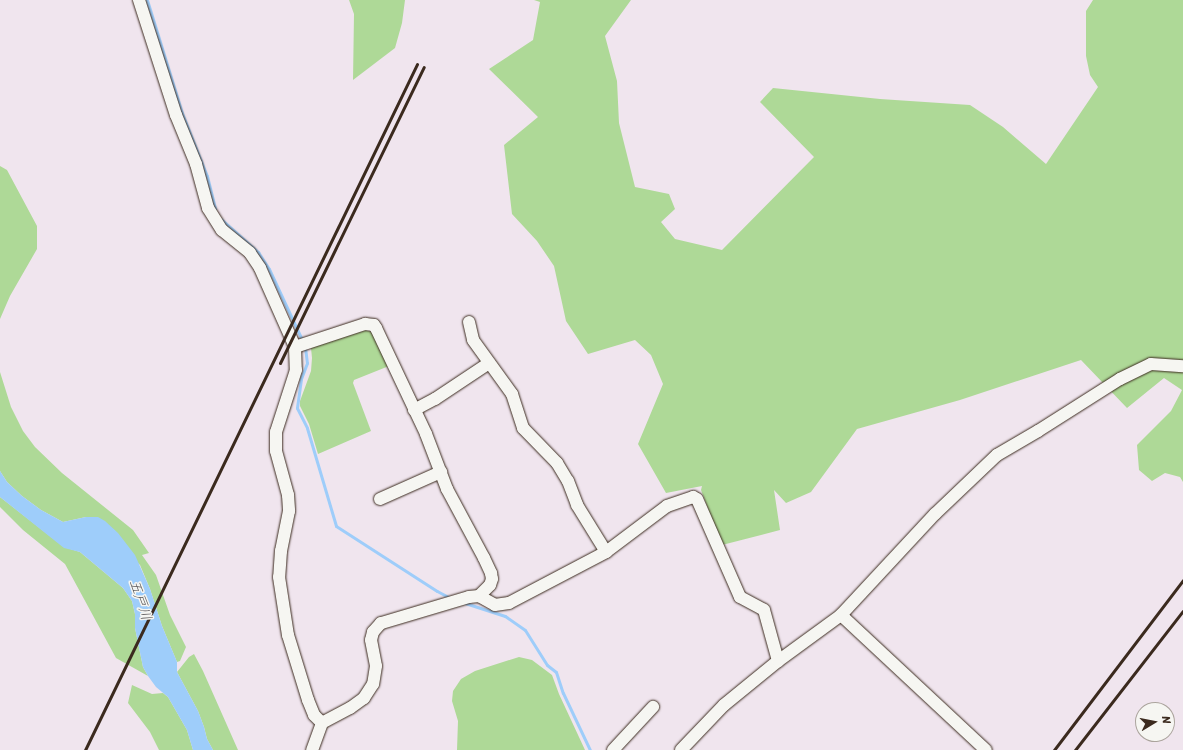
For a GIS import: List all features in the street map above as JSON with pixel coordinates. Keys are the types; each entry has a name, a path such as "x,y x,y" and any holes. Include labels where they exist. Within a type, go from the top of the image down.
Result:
{"street":[{"path":"140,0 176,115 196,164 208,208 222,230 250,253 260,268 295,347 296,370 276,432 276,451 287,490 289,511 281,551 279,577 284,612 295,656 314,715 322,723"},
{"path":"469,322 473,340 489,363 503,379 512,394 523,428 557,464 568,482 577,505 606,552"},
{"path":"295,347 365,324 374,325 426,434 447,489 491,573 490,585 479,596"},
{"path":"414,410 455,387 489,363"},
{"path":"681,750 724,705 778,661 841,615 935,514 997,455 1132,373 1151,364 1183,366"},
{"path":"380,499 441,472"},
{"path":"312,750 322,723 350,708 364,698 373,684 376,666 371,640 373,632 381,622 469,597 479,596 495,605 509,603 606,552 667,506 693,497 697,499 740,597 764,610 778,661"},
{"path":"841,615 986,750"},
{"path":"613,750 653,707"}],"green space":[{"path":"349,0 405,0 402,23 395,48 353,80 354,14"},
{"path":"534,0 631,0 605,36 617,81 619,123 635,187 669,194 675,209 661,222 675,239 722,250 814,157 760,102 773,88 880,99 970,105 1003,127 1046,164 1098,87 1090,75 1086,56 1086,11 1093,0 1183,0 1183,482 1180,477 1165,473 1152,481 1139,470 1137,445 1171,411 1182,390 1164,378 1127,408 1081,360 960,400 857,429 811,492 786,503 774,490 780,530 722,545 701,490 702,486 666,493 638,444 663,384 651,355 635,340 588,354 566,321 554,266 537,241 512,214 504,145 538,117 489,69 533,40 540,2"},
{"path":"0,166 7,170 37,226 37,249 10,296 0,319"},
{"path":"366,330 371,332 376,338 389,366 354,380 353,383 371,431 318,454 309,424 300,406 300,401 311,371 311,348"},
{"path":"0,372 11,407 23,431 35,447 62,473 133,530 149,553 142,555 156,575 170,615 186,647 180,661 177,662 162,626 150,589 140,565 86,517 63,522 41,510 22,496 7,482 0,471"},
{"path":"0,497 64,547 80,552 123,588 132,601 135,614 135,628 143,667 148,676 116,658 65,564 23,530 0,507"},
{"path":"194,654 238,750 213,750 207,739 198,711 177,672 189,657"},
{"path":"519,657 532,660 552,675 559,694 585,750 457,750 458,721 452,701 453,691 461,679 475,671"},
{"path":"132,685 152,694 163,693 168,697 187,730 193,750 159,750 150,732 128,703"}],"water":[{"name":"五戸川","path":"0,471 7,482 22,496 41,510 63,522 86,517 98,517 105,521 118,533 135,555 150,589 162,626 177,662 177,672 198,711 207,739 213,750 193,750 187,730 168,697 156,687 143,667 135,628 135,614 132,601 123,588 80,552 64,548 0,497"}],"waterway":[{"path":"147,0 182,113 207,176 215,209"},
{"path":"221,219 258,252 269,269 303,342"},
{"path":"305,347 307,363 301,379 297,408 307,428 336,526 450,598"},
{"path":"465,603 505,616 525,630 547,665 556,672 563,693 590,750"}],"railway":[{"path":"85,750 417,64"},
{"path":"280,363 424,67"},
{"path":"1054,750 1183,580"},
{"path":"1075,750 1183,611"}]}
